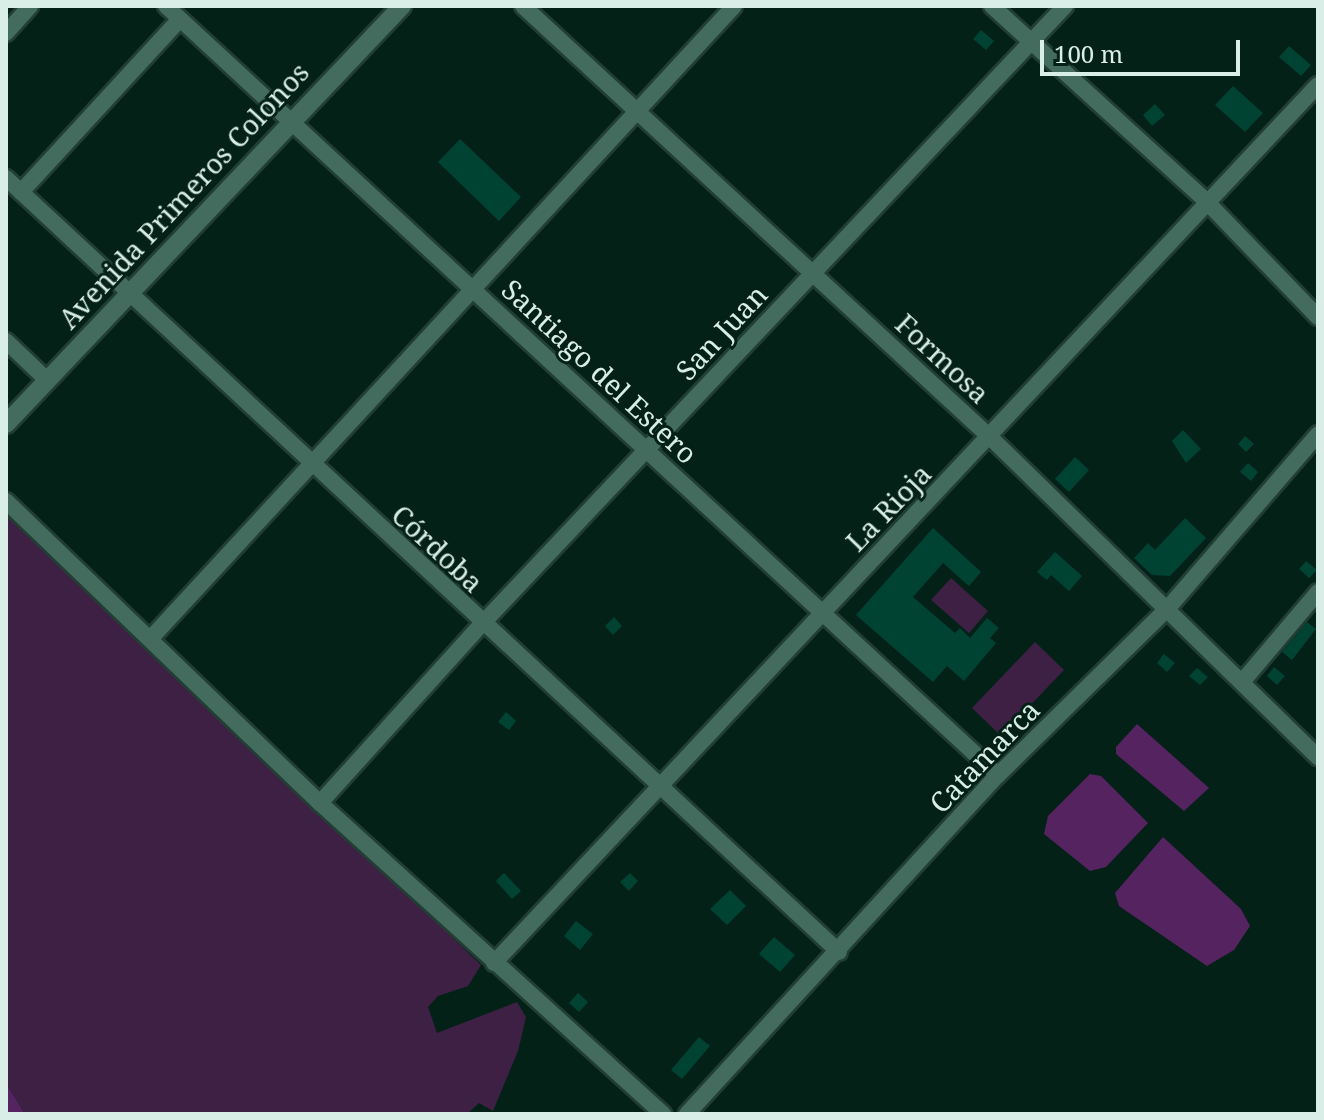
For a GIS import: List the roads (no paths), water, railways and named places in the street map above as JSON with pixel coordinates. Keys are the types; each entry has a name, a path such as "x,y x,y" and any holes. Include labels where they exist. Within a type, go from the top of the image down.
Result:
{"street":[{"path":"6,33 30,6"},
{"name":"Santiago del Estero","path":"166,6 998,775"},
{"name":"Avenida Primeros Colonos","path":"6,424 402,6"},
{"name":"Formosa","path":"523,6 814,271 991,438 1318,757"},
{"path":"152,637 734,6"},
{"path":"992,6 1206,201 1318,317"},
{"name":"San Juan","path":"320,803 482,624 1065,6"},
{"path":"21,192 180,19"},
{"name":"La Rioja","path":"494,963 821,614 991,438 1206,201 1318,85"},
{"name":"Córdoba","path":"6,178 482,624 839,952"},
{"path":"6,341 47,380"},
{"name":"Catamarca","path":"687,1114 839,952 998,775 1168,608 1318,434"},
{"path":"6,501 152,637 320,803 663,1114"},
{"path":"1242,682 1318,592"}]}
